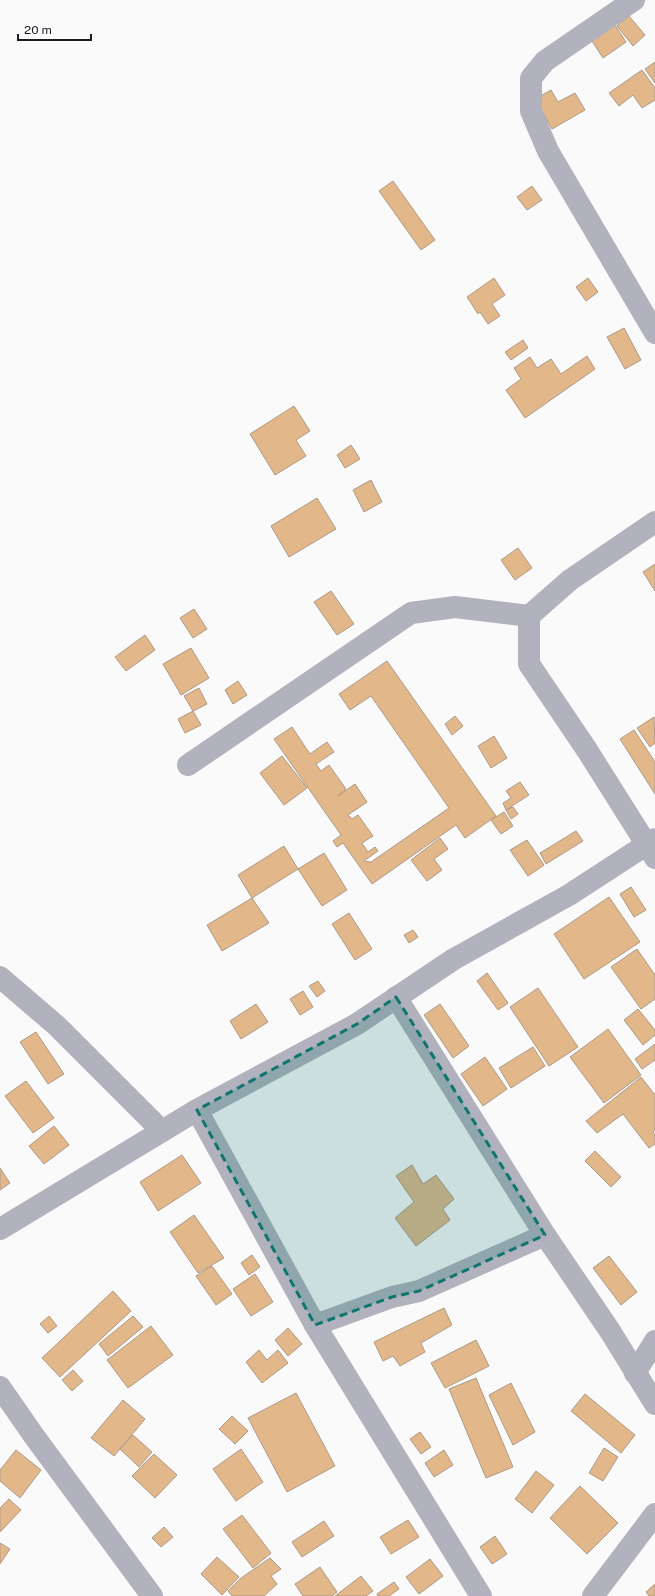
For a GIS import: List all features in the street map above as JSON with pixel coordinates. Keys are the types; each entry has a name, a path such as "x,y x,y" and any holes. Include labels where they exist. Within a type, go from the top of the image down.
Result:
{"street":[{"path":"634,0 545,61 531,78 531,110 548,151 655,333"},
{"path":"188,765 411,613 455,607 529,616 570,580 655,522"},
{"path":"0,1229 197,1110 357,1024 454,958 569,895 652,847 529,664 529,616"},
{"path":"0,977 57,1026 162,1131"},
{"path":"396,997 545,1235 610,1331 655,1404"},
{"path":"197,1110 315,1325 481,1596"},
{"path":"315,1325 392,1297 419,1291 545,1235"},
{"path":"635,1373 655,1341"},
{"path":"0,1387 34,1436 152,1596"},
{"path":"593,1596 655,1514"}],"highlighted area":[{"path":"396,997 545,1235 419,1291 392,1297 315,1325 197,1110 357,1024"}],"building":[{"path":"629,16 645,35 633,46 617,26"},
{"path":"615,25 626,42 603,58 592,41"},
{"path":"655,62 655,83 645,69"},
{"path":"642,70 655,88 655,100 642,108 633,95 619,106 609,93"},
{"path":"551,90 558,102 575,93 585,110 552,129 535,99"},
{"path":"393,181 435,240 421,250 379,191"},
{"path":"532,186 542,200 527,210 517,197"},
{"path":"494,278 505,295 492,304 500,316 488,324 480,312 478,314 467,297"},
{"path":"588,278 598,292 586,301 576,287"},
{"path":"624,328 641,360 625,369 607,337"},
{"path":"523,340 528,348 511,360 505,352"},
{"path":"587,356 595,369 525,418 506,390 521,379 514,368 530,357 537,368 551,359 561,374"},
{"path":"294,406 310,431 296,440 306,456 275,475 250,434"},
{"path":"351,445 360,459 345,468 337,455"},
{"path":"371,480 382,502 364,512 353,490"},
{"path":"317,498 336,529 289,557 271,526"},
{"path":"518,548 532,568 515,580 501,560"},
{"path":"655,564 655,591 643,572"},
{"path":"331,591 354,624 337,635 314,602"},
{"path":"194,609 207,629 193,638 180,618"},
{"path":"145,635 155,650 126,671 115,657"},
{"path":"191,648 209,678 181,695 163,664"},
{"path":"387,661 496,816 465,838 456,825 372,884 343,843 337,847 333,841 341,835 274,739 292,727 310,754 327,742 334,752 316,764 321,771 329,765 346,789 338,796 355,784 367,802 348,815 352,819 358,815 373,836 362,843 368,852 375,847 378,851 364,861 371,862 449,808 371,696 350,710 339,694"},
{"path":"238,681 247,695 233,704 225,690"},
{"path":"199,688 207,704 193,711 184,696"},
{"path":"193,711 201,725 185,733 178,719"},
{"path":"455,716 463,726 452,735 445,724"},
{"path":"654,717 655,743 650,747 637,728"},
{"path":"634,730 655,762 655,794 620,739"},
{"path":"494,736 507,758 491,768 478,746"},
{"path":"282,756 307,788 284,805 260,773"},
{"path":"520,782 529,795 506,810 503,803 511,798 506,791"},
{"path":"513,807 518,814 511,819 506,810"},
{"path":"504,812 513,826 501,834 491,820"},
{"path":"576,831 583,841 546,864 540,853"},
{"path":"440,838 448,849 434,859 442,870 427,881 411,860"},
{"path":"527,840 544,865 528,876 510,850"},
{"path":"284,846 298,869 252,898 238,875"},
{"path":"324,853 347,890 322,906 298,869"},
{"path":"631,887 646,910 634,917 620,894"},
{"path":"609,897 640,942 584,979 554,934"},
{"path":"252,898 269,923 222,951 207,925"},
{"path":"349,913 372,949 355,960 332,924"},
{"path":"413,930 418,937 409,943 404,935"},
{"path":"637,949 655,975 655,999 641,1009 611,967"},
{"path":"487,973 508,1003 498,1010 477,981"},
{"path":"318,981 325,991 317,997 309,986"},
{"path":"538,988 578,1047 549,1066 510,1007"},
{"path":"303,991 313,1007 300,1015 290,999"},
{"path":"256,1004 268,1022 241,1039 230,1021"},
{"path":"440,1004 469,1046 453,1058 424,1015"},
{"path":"638,1009 655,1030 655,1035 643,1045 624,1020"},
{"path":"608,1029 641,1075 604,1103 570,1057"},
{"path":"36,1032 64,1074 48,1084 20,1042"},
{"path":"655,1044 655,1060 642,1069 635,1059"},
{"path":"533,1047 545,1066 511,1088 499,1068"},
{"path":"485,1057 507,1089 483,1106 461,1074"},
{"path":"641,1077 655,1095 655,1130 653,1132 655,1135 655,1144 649,1148 623,1114 597,1133 586,1121"},
{"path":"26,1081 54,1118 33,1133 5,1096"},
{"path":"54,1126 69,1145 44,1164 29,1146"},
{"path":"595,1151 621,1177 611,1187 585,1161"},
{"path":"182,1155 201,1183 158,1211 140,1182"},
{"path":"412,1165 423,1184 436,1175 454,1199 443,1209 450,1220 416,1246 395,1218 414,1202 396,1176"},
{"path":"0,1168 10,1183 0,1190"},
{"path":"194,1215 224,1258 198,1273 170,1232"},
{"path":"252,1255 260,1267 249,1275 241,1263"},
{"path":"609,1256 637,1292 621,1305 593,1268"},
{"path":"212,1266 232,1294 216,1305 196,1276"},
{"path":"255,1274 273,1302 251,1316 233,1289"},
{"path":"113,1291 131,1311 60,1377 42,1358"},
{"path":"444,1308 452,1325 421,1343 425,1352 400,1366 393,1356 383,1361 374,1342"},
{"path":"49,1316 57,1326 48,1333 40,1324"},
{"path":"133,1316 143,1327 108,1356 99,1344"},
{"path":"151,1326 173,1355 128,1388 107,1360"},
{"path":"288,1328 302,1344 288,1356 275,1340"},
{"path":"476,1340 489,1366 445,1388 431,1363"},
{"path":"259,1350 267,1360 278,1350 288,1363 262,1383 246,1362"},
{"path":"73,1370 83,1381 72,1391 62,1380"},
{"path":"476,1378 513,1467 486,1478 449,1389"},
{"path":"511,1383 535,1432 513,1445 489,1395"},
{"path":"296,1393 335,1466 287,1492 248,1418"},
{"path":"585,1394 635,1435 621,1453 571,1411"},
{"path":"123,1400 145,1419 114,1456 91,1438"},
{"path":"232,1416 248,1431 235,1444 219,1429"},
{"path":"420,1432 431,1447 421,1454 410,1439"},
{"path":"133,1435 152,1452 139,1467 120,1449"},
{"path":"604,1448 618,1457 603,1481 589,1473"},
{"path":"241,1449 263,1482 236,1501 213,1469"},
{"path":"16,1450 41,1470 20,1498 0,1481 0,1470"},
{"path":"444,1450 453,1465 434,1477 425,1463"},
{"path":"154,1454 177,1475 155,1498 132,1476"},
{"path":"536,1471 554,1485 532,1513 515,1499"},
{"path":"580,1486 618,1523 587,1554 550,1518"},
{"path":"9,1499 21,1510 0,1532 0,1508"},
{"path":"242,1515 271,1553 253,1568 223,1529"},
{"path":"408,1520 419,1537 391,1554 380,1537"},
{"path":"324,1521 334,1536 302,1557 292,1542"},
{"path":"164,1527 173,1537 161,1547 152,1538"},
{"path":"495,1536 507,1554 492,1564 480,1547"},
{"path":"0,1543 10,1549 0,1564"},
{"path":"217,1557 239,1577 222,1595 201,1574"},
{"path":"270,1558 281,1569 271,1576 277,1584 264,1596 232,1596 228,1591 241,1578"},
{"path":"430,1559 443,1576 419,1594 406,1577"},
{"path":"320,1567 337,1592 332,1596 303,1596 295,1584"},
{"path":"361,1576 373,1591 366,1596 335,1596"},
{"path":"394,1582 399,1589 389,1596 378,1596 377,1594"},
{"path":"655,1584 655,1596 649,1596 646,1592"}]}
